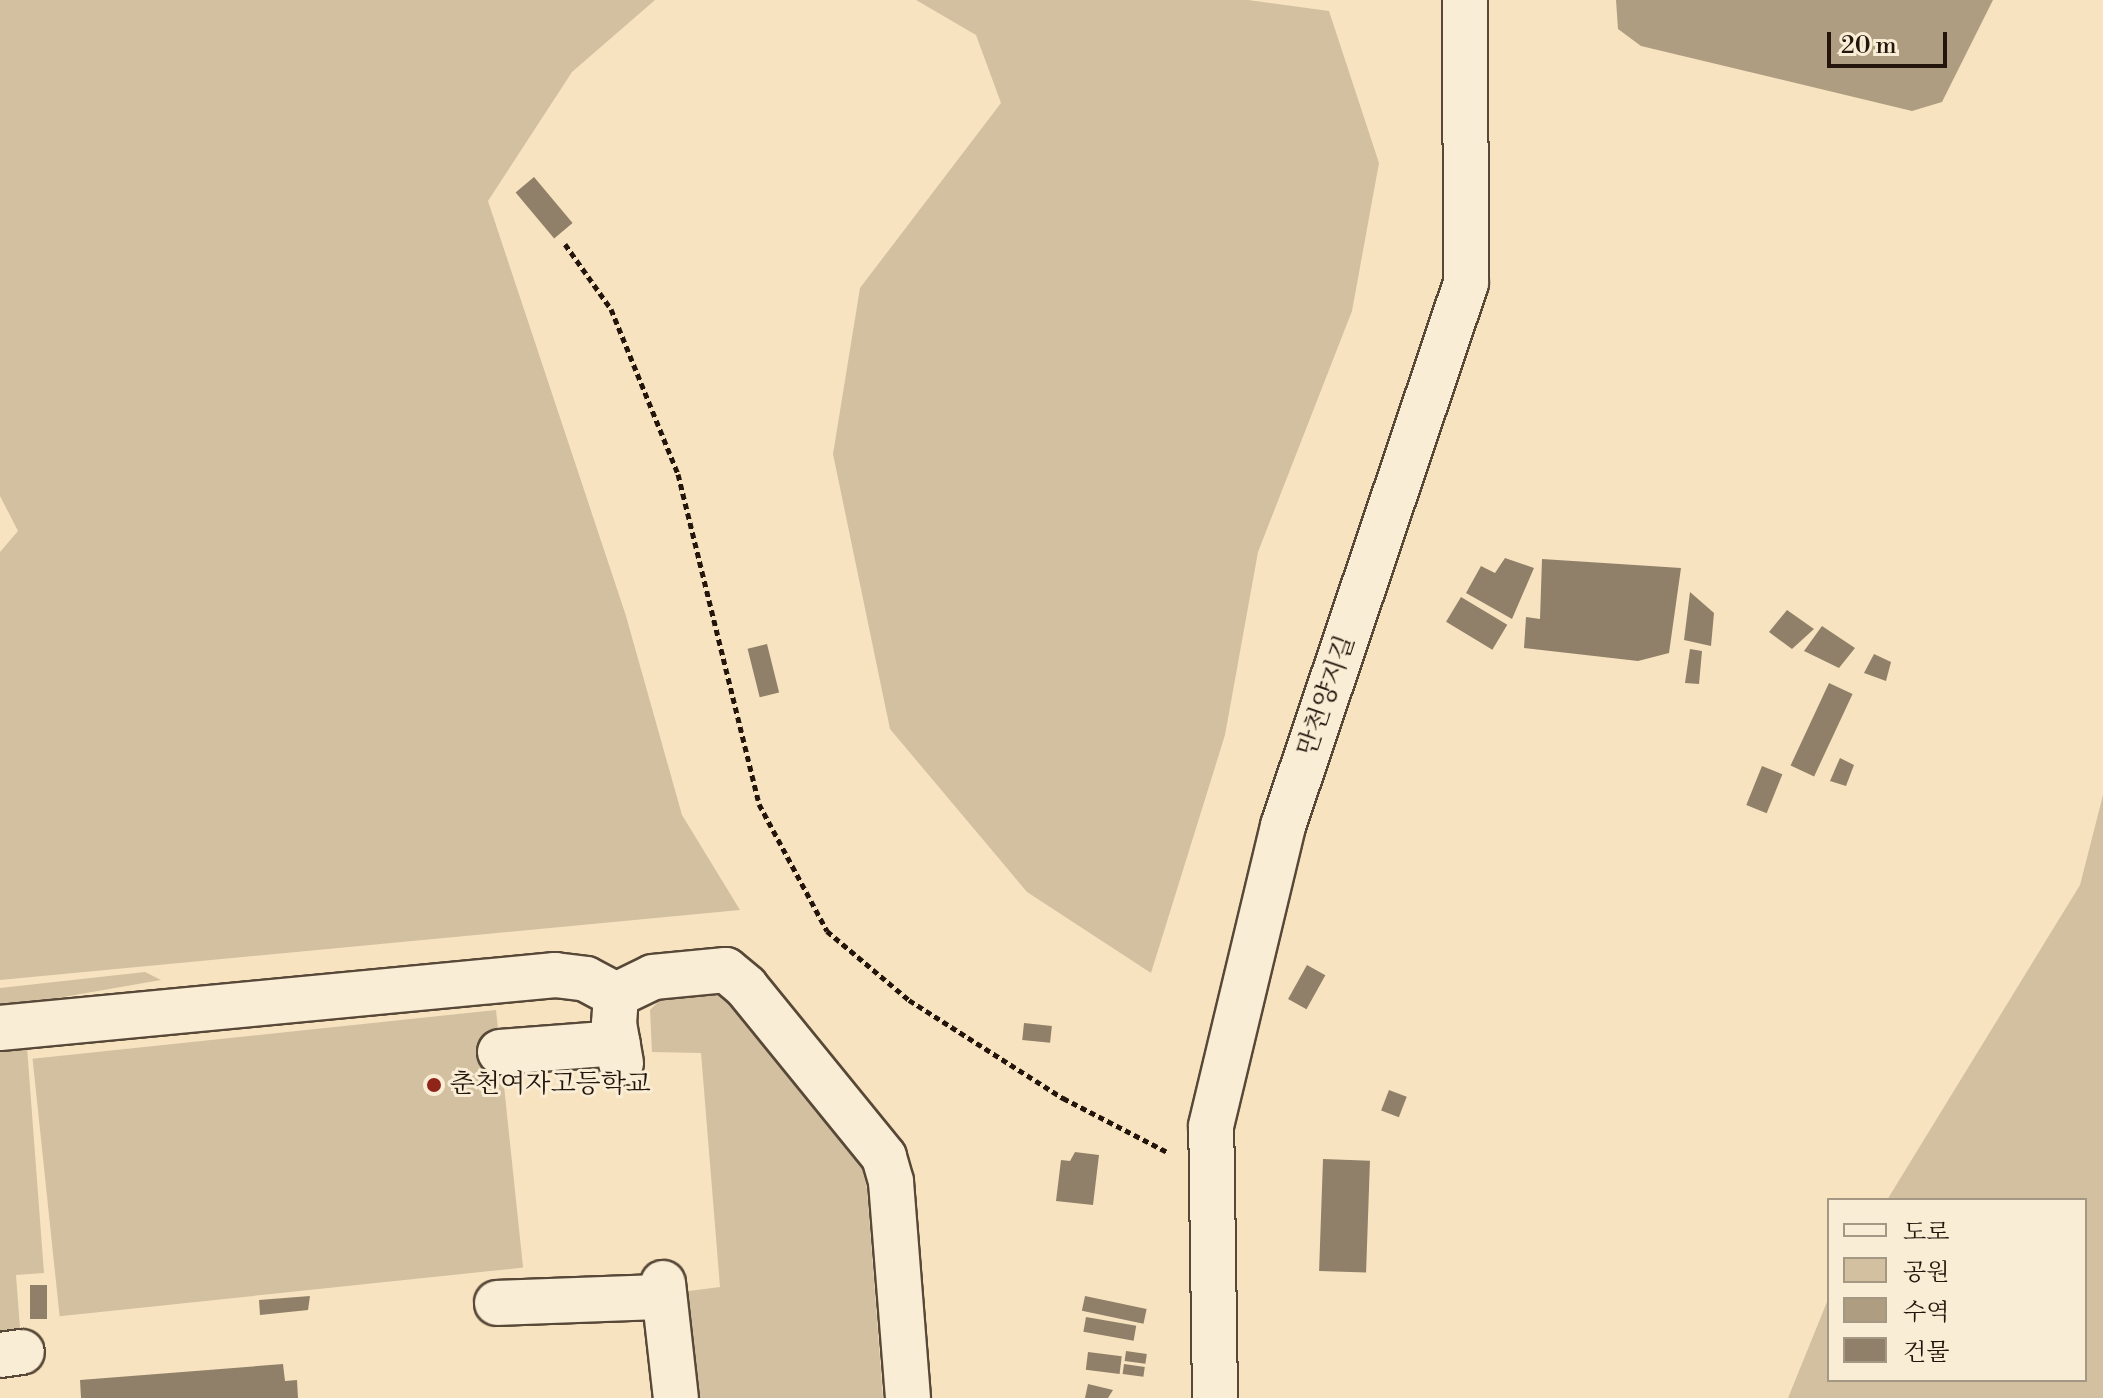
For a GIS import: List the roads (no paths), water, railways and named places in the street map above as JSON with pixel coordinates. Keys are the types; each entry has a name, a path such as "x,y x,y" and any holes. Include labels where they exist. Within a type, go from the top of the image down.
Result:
{"street":[{"name":"만천양지길","path":"1215,1398 1211,1126 1283,826 1466,283 1465,0"},
{"path":"616,995 653,977 726,970 746,987 884,1157 891,1182 908,1398"},
{"path":"0,1028 555,975 586,979 616,995"},
{"path":"500,1052 619,1053 616,995"},
{"path":"497,1303 664,1290 676,1398"}],"water":[{"path":"1616,0 1993,0 1942,102 1912,111 1641,46 1618,29"}],"place":[{"name":"춘천여자고등학교","path":"434,1085"}]}
